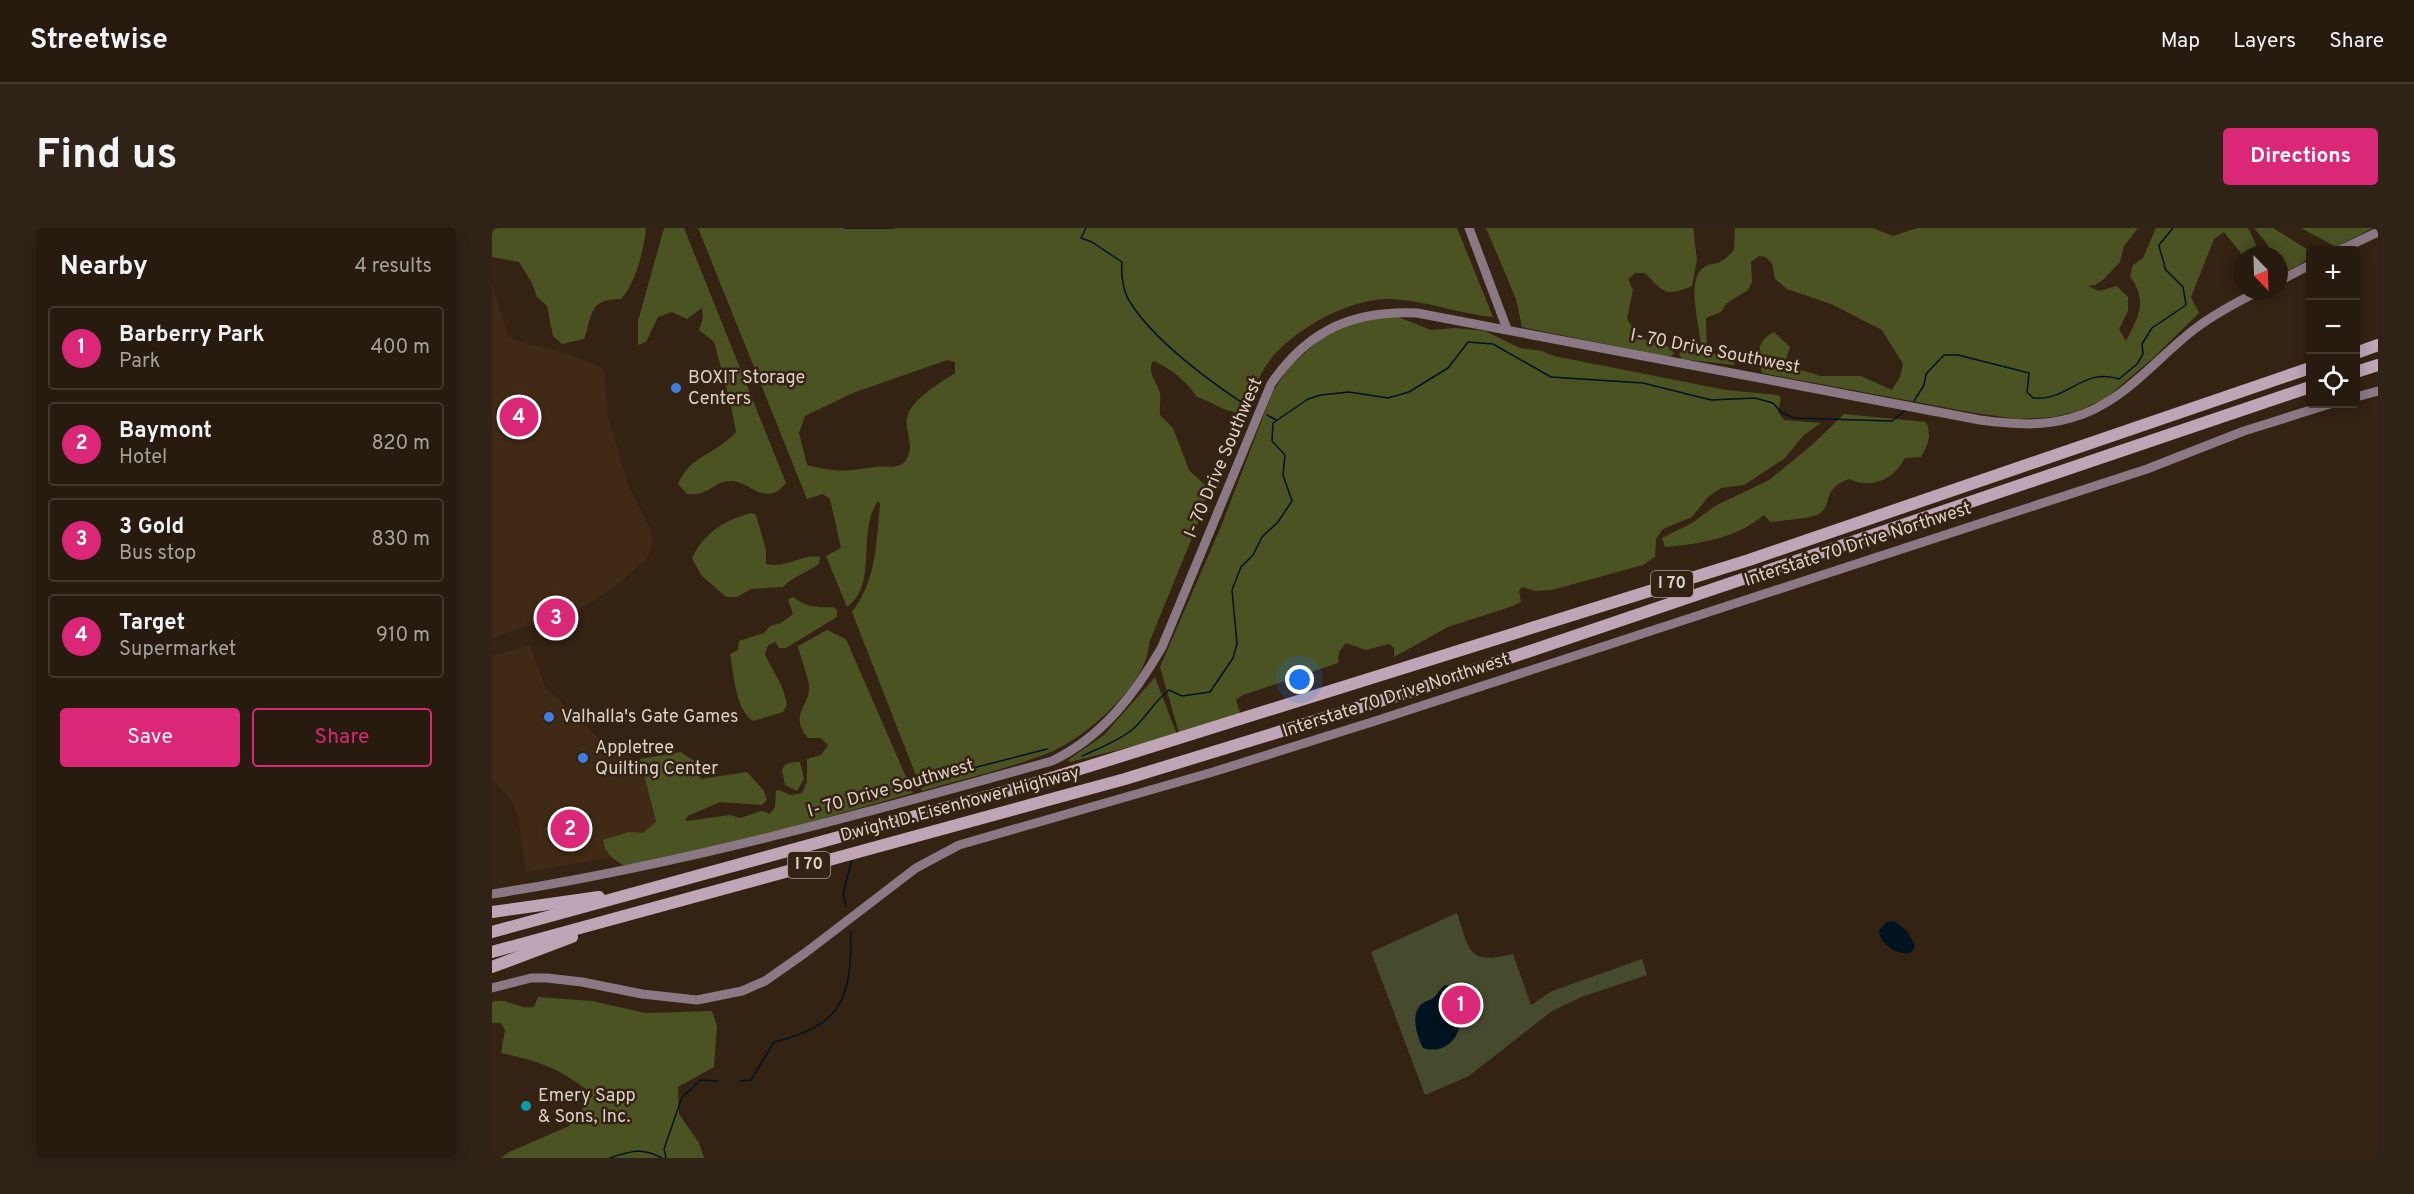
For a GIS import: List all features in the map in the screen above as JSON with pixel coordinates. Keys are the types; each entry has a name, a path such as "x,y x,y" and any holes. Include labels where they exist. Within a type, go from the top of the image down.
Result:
{"highway":[{"path":"2360,351 2378,345"},
{"path":"2360,370 2378,365"},
{"name":"Dwight D. Eisenhower Highway","path":"492,932 1029,785 1749,560 2306,369"},
{"name":"Dwight D. Eisenhower Highway","path":"492,952 1125,779 1406,693 2306,388"},
{"path":"492,912 639,892"},
{"path":"492,967 617,918"}],"street":[{"path":"1469,228 1508,329"},
{"path":"2348,246 2378,232"},
{"path":"2288,277 2306,268"},
{"name":"I- 70 Drive Southwest","path":"492,894 642,868 770,839 1052,761 1069,753 1123,706 1142,682 1162,647 1271,384 1297,351 1320,334 1361,317 1390,312 1417,313 1980,420 2045,424 2072,418 2115,397 2195,329 2244,300"},
{"path":"2360,396 2378,391"},
{"name":"Interstate 70 Drive Northwest","path":"492,988 531,978 548,978 667,998 696,1000 742,991 765,981 806,953 916,868 959,845 1213,772 1372,722 2136,473 2244,431 2317,408"}],"shaded area":[{"path":"492,284 508,335 515,340 569,354 604,369 608,418 629,487 649,527 653,543 646,560 613,588 582,608 492,638"},
{"path":"530,645 545,687 609,748 626,756 640,759 662,849 526,872 518,816 510,798 492,780 492,656"}],"green space":[{"path":"492,228 646,228 638,265 631,284 621,299 597,305 584,339 562,344 553,336 547,306 537,297 532,283 519,262 492,257"},
{"path":"664,228 684,228 786,483 771,494 764,494 731,481 720,483 701,493 687,494 678,484 690,466 736,432 714,342 699,330 703,318 702,308 687,319 672,312 658,317 646,342 638,345 638,321"},
{"path":"698,228 1457,228 1493,317 1403,300 1373,300 1356,304 1320,320 1288,341 1262,372 1245,413 1225,409 1197,397 1178,376 1153,361 1151,373 1160,393 1160,415 1173,428 1189,470 1205,485 1205,506 1149,643 1146,659 1138,676 1126,693 1095,724 1061,747 1016,764 922,791 852,612 871,574 880,504 878,501 868,527 862,585 857,597 847,607 826,556 841,548 830,499 823,494 807,499","holes":["947,360 955,362 955,373 923,395 909,412 907,422 910,448 904,463 895,466 841,471 807,465 799,433 805,416 853,393"]},
{"path":"1486,228 1693,228 1697,260 1692,286 1670,292 1661,289 1645,273 1635,273 1628,279 1633,290 1627,319 1643,339 1667,346 1674,353 1670,357 1522,327 1516,299"},
{"path":"1735,228 1872,228 1893,236 1917,228 2138,228 2124,246 2120,262 2103,280 2088,286 2099,291 2117,286 2128,297 2128,311 2119,329 2126,341 2140,308 2139,293 2130,276 2133,265 2143,258 2156,228 2248,228 2257,246 2235,246 2224,232 2214,239 2191,297 2199,313 2152,359 2106,398 2078,411 2053,417 2019,419 1975,413 1762,373 1759,350 1764,340 1774,332 1790,347 1784,365 1821,376 1861,376 1892,390 1900,377 1903,364 1882,330 1831,304 1787,289 1775,279 1772,264 1766,257 1759,256 1751,262 1752,282 1748,290 1727,303 1721,312 1706,318 1707,353 1735,357 1734,365 1682,359 1679,354 1683,350 1701,349 1694,294 1698,275 1705,267 1722,261 1734,250"},
{"path":"2254,228 2273,228 2306,249 2306,260 2288,270 2288,246 2268,245"},
{"path":"2301,228 2373,228 2338,246"},
{"path":"1376,316 1396,316 1431,330 1455,328 1485,331 1520,348 1542,351 1554,356 1726,390 1778,395 1781,398 1778,412 1784,420 1821,423 1804,435 1784,459 1744,485 1721,488 1708,497 1692,517 1663,529 1656,539 1655,557 1643,565 1552,590 1535,591 1522,587 1519,591 1521,602 1448,627 1394,657 1394,648 1389,644 1366,650 1346,643 1339,652 1338,663 1243,695 1236,700 1240,712 1238,716 1179,733 1160,667 1222,524 1273,391 1290,366 1323,337 1347,324"},
{"path":"1844,414 1926,422 1929,431 1927,444 1921,457 1905,458 1894,472 1881,481 1866,483 1849,479 1840,483 1830,493 1825,507 1817,515 1770,522 1764,515 1742,529 1718,539 1665,547 1662,538 1692,523 1715,506 1769,480 1813,444"},
{"path":"751,513 756,515 766,550 766,564 780,565 820,557 819,564 783,587 751,589 737,597 726,597 701,575 692,558 703,541 717,528"},
{"path":"793,597 812,606 833,607 837,610 837,617 786,648 779,648 776,642 768,645 765,654 780,684 787,705 783,712 753,721 742,709 734,681 730,654 738,650 739,641 764,633 770,626 781,623 793,614 788,599"},
{"path":"827,630 846,639 913,793 739,842 625,866 610,856 603,840 629,832 643,833 656,822 640,759 681,752 694,761 705,762 707,766 699,775 701,779 747,772 764,791 767,800 762,805 720,802 688,816 685,820 687,821 730,815 740,818 762,811 770,814 775,807 776,791 791,795 802,793 807,782 807,759 821,755 828,745 821,738 808,738 800,723 801,712 809,689 798,646"},
{"path":"1155,677 1177,735 1070,762 1068,760 1104,735"},
{"path":"800,762 804,779 797,791 785,785 782,769 786,764"},
{"path":"1457,913 1473,952 1487,958 1513,954 1531,1005 1552,991 1642,959 1647,975 1584,996 1552,1011 1469,1076 1425,1095 1371,952"},
{"path":"538,997 592,1001 646,1013 712,1011 717,1026 714,1067 678,1087 679,1114 699,1143 704,1158 501,1158 509,1152 569,1126 593,1095 550,1067 501,1053 505,1030 501,1023 492,1023 492,1002 503,1001 523,1007 534,1007"}],"water":[{"path":"1894,921 1907,931 1915,945 1912,952 1902,953 1891,949 1880,936 1879,931 1886,922"},
{"path":"1445,985 1453,986 1457,992 1461,1016 1458,1031 1455,1038 1445,1047 1431,1050 1423,1048 1418,1037 1416,1013 1423,1003 1434,997"}],"waterway":[{"path":"844,228 894,228"},
{"path":"1086,228 1081,238 1092,242 1122,262 1123,283 1128,298 1154,332 1203,375 1252,409"},
{"path":"1914,401 1924,385 1926,374 1944,355 1958,355 2029,373 2027,392 2033,398 2056,395 2095,377 2119,379 2137,364 2143,354 2142,344 2152,328 2186,305 2183,287 2165,269 2159,245 2173,228"},
{"path":"1082,756 1127,733 1169,690 1182,696 1210,692 1233,658 1237,644 1232,590 1241,567 1253,555 1262,537 1278,522 1292,501 1283,475 1285,455 1272,441 1273,423 1308,399 1349,392 1388,398 1409,392 1448,368 1468,342 1493,344 1551,377 1643,383 1711,400 1755,398 1773,403 1782,413 1794,418 1892,421 1906,410"},
{"path":"1267,415 1276,420"},
{"path":"917,788 977,767 1047,749"},
{"path":"846,907 843,893 852,860"},
{"path":"740,1081 751,1080 774,1042 815,1027 829,1017 838,1006 845,992 849,975 851,932"},
{"path":"666,1158 664,1149 682,1097 701,1080 718,1081"},
{"path":"610,1158 636,1151 649,1152 662,1158"}],"place":[{"name":"BOXIT Storage Centers","path":"676,388"},
{"name":"Target","path":"519,417"},
{"name":"3 Gold","path":"556,618"},
{"name":"Valhalla's Gate Games","path":"549,717"},
{"name":"Appletree Quilting Center","path":"583,758"},
{"name":"Baymont","path":"570,829"},
{"name":"Barberry Park","path":"1461,1005"},
{"name":"Emery Sapp & Sons, Inc.","path":"526,1106"}]}
